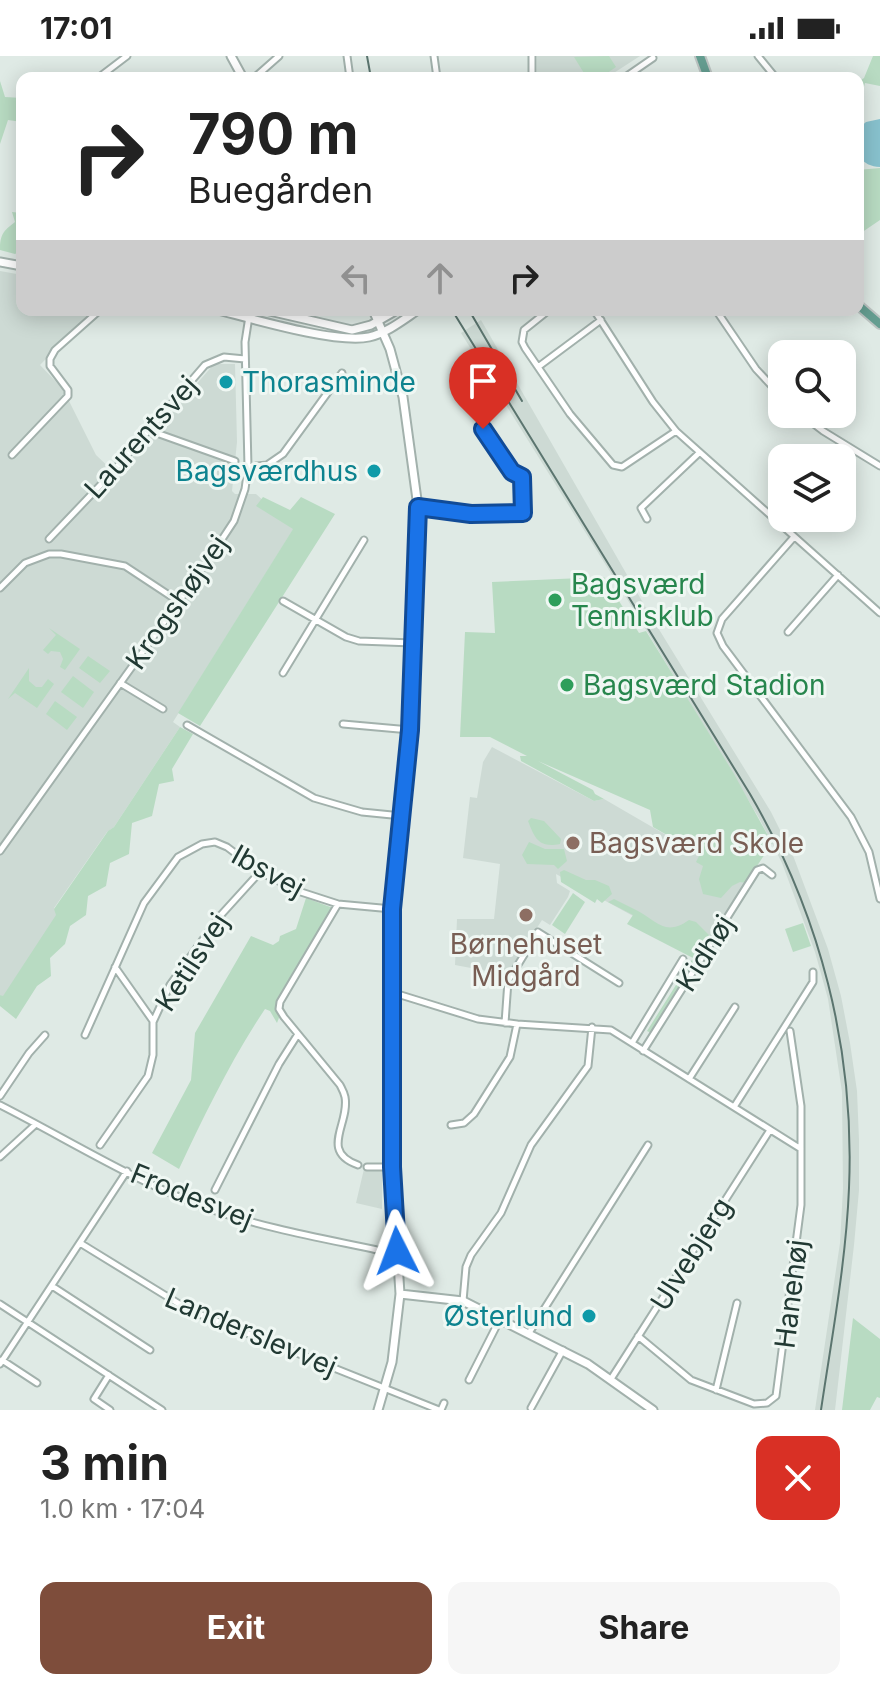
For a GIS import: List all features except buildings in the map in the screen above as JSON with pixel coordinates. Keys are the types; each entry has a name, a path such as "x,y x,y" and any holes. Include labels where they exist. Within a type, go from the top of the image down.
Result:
{"main road":[{"path":"864,310 880,324"}],"street":[{"path":"106,72 127,56"},
{"path":"261,72 279,56"},
{"path":"758,56 771,72"},
{"path":"633,72 653,58"},
{"path":"12,455 68,396 68,390 50,366 52,354 93,316"},
{"name":"Krogshøjvej","path":"0,851 234,521 245,489 248,467 245,359 249,316"},
{"path":"257,316 343,338 366,338 383,332 408,316"},
{"path":"291,316 352,330 387,316"},
{"path":"376,316 403,397 418,507 410,730 392,909 392,1167 400,1294 386,1388 378,1410"},
{"path":"541,316 528,326 523,335 525,348 570,414 615,467 622,467 676,431"},
{"path":"598,316 653,402 676,431 880,613"},
{"path":"720,316 768,382"},
{"path":"538,367 601,320"},
{"name":"Laurentsvej","path":"49,539 109,476 205,365 224,357 245,359"},
{"path":"248,467 267,465 283,454 342,373"},
{"path":"418,507 471,514 523,513 522,477 512,472 482,428"},
{"path":"819,428 880,466"},
{"path":"148,430 235,461"},
{"path":"647,519 641,508 699,453"},
{"path":"794,537 722,619 717,633 723,646 849,813 871,861 880,899"},
{"path":"283,673 364,540"},
{"path":"0,588 25,563 49,554 69,555 125,566 178,601"},
{"path":"788,632 838,575"},
{"path":"283,601 359,641 414,643"},
{"path":"120,683 163,709"},
{"path":"343,724 410,730"},
{"path":"187,725 314,798 362,812 402,816"},
{"name":"Ibsvej","path":"85,1035 144,903 178,857 202,844 215,842 234,851 260,872 283,885 338,904 392,909"},
{"path":"871,861 880,861"},
{"name":"Kidhøj","path":"643,1051 757,870 763,868 772,875"},
{"name":"Ketilsvej","path":"100,1145 148,1076 153,1055 153,1022 175,978 220,916 260,872"},
{"path":"338,904 280,1002 279,1009 340,1085 346,1098 338,1139 340,1153 358,1165"},
{"path":"505,1023 508,981 538,932 619,983"},
{"path":"632,1043 683,959"},
{"path":"115,966 153,1022"},
{"path":"734,1107 813,982 813,972"},
{"path":"391,992 456,1014 505,1023 611,1030 802,1149"},
{"path":"689,1079 735,1007"},
{"path":"451,1125 464,1123 474,1114 510,1057 517,1024"},
{"path":"463,1301 466,1267 471,1255 501,1213 531,1145 588,1066 592,1027"},
{"name":"Hanehøj","path":"638,1336 682,1374 716,1390 761,1405 772,1401 779,1388 798,1236 802,1149 801,1106 790,1031"},
{"path":"215,1190 279,1064 298,1034"},
{"path":"0,1096 45,1035"},
{"name":"Frodesvej","path":"0,1105 171,1194 244,1220 377,1250 397,1251"},
{"path":"0,1157 36,1124"},
{"name":"Ulvebjerg","path":"611,1379 770,1130"},
{"path":"529,1333 648,1145"},
{"path":"367,1167 392,1167"},
{"path":"37,1383 1,1362 127,1171"},
{"name":"Landerslevvej","path":"80,1243 189,1310 440,1410"},
{"path":"52,1286 150,1350"},
{"path":"400,1294 463,1301 563,1350 611,1379 653,1410"},
{"path":"716,1390 737,1303"},
{"path":"0,1304 162,1410"},
{"path":"469,1380 500,1318"},
{"path":"531,1408 563,1350"},
{"path":"109,1375 94,1399 110,1410"},
{"path":"440,1410 444,1403"}],"shaded area":[{"path":"537,56 640,56 615,72 537,72"},
{"path":"0,271 16,274 16,316 88,316 40,365 63,389 96,455 117,475 214,364 235,364 237,442 232,491 235,494 256,494 294,528 173,722 180,727 114,827 107,832 54,908 57,915 3,997 0,995"},
{"path":"481,320 650,617 771,812 794,858 828,949 850,1043 857,1091 859,1140 859,1190 835,1410 815,1410 840,1243 842,1092 828,999 815,952 782,863 759,818 461,333"},
{"name":"Bagsværd Skole","path":"492,747 594,801 604,799 747,882 701,953 556,874 557,883 570,891 568,897 550,925 542,920 507,974 501,969 487,971 455,965 457,919 494,919 500,864 463,858 470,797 477,798 483,762"},
{"path":"364,1169 382,1171 382,1209 356,1203"}],"green space":[{"path":"609,56 616,67 609,72 583,72 574,57"},
{"path":"873,56 880,56 880,86 865,83 864,87 864,78"},
{"path":"0,81 5,97 16,98 16,121 8,120 0,144"},
{"path":"880,168 880,220 864,231 864,169"},
{"path":"12,212 16,212 15,254 0,250 3,234 15,222"},
{"path":"263,497 290,510 301,497 335,514 200,726 178,713 293,529 256,506"},
{"name":"Bagsværd Stadion","path":"604,577 639,633 646,631 734,774 772,843 746,883 732,886 721,898 703,894 699,879 703,866 696,862 700,854 653,827 650,810 538,761 604,799 594,801 521,761 520,756 527,756 490,737 460,737 465,632 495,633 492,582"},
{"path":"49,628 80,649 65,670 60,667 63,659 60,652 51,651 48,654 43,650 56,635"},
{"path":"88,656 110,671 100,683 79,668"},
{"path":"29,668 29,681 36,687 42,687 48,679 54,684 37,708 15,693 8,699"},
{"path":"73,676 94,692 83,708 61,692"},
{"path":"55,701 77,717 67,730 46,714"},
{"path":"180,727 193,734 172,769 174,781 159,784 152,816 132,823 129,854 110,863 106,886 88,896 86,915 70,926 65,944 50,958 51,976 37,986 16,1019 0,1006 0,995 3,996 56,915 54,909 108,831 114,827"},
{"path":"531,818 544,821 561,839 560,844 547,845 539,841 528,821"},
{"path":"529,842 545,849 564,849 567,861 558,869 554,865 527,864 522,855"},
{"path":"564,870 609,886 612,894 602,903 597,899 595,903 561,882 560,872"},
{"path":"573,893 585,902 565,934 552,925"},
{"path":"306,898 333,908 277,1007 280,1015 277,1023 270,1011 265,1009 230,1068 179,1169 152,1153 191,1080 195,1033 251,936 273,945 279,941 280,936 296,929"},
{"path":"614,899 662,926 674,927 689,920 696,922 711,937 651,1033 647,1031 693,958 627,924 633,915 608,902"},
{"path":"803,923 811,946 793,952 785,929"},
{"path":"853,1318 880,1339 880,1398 877,1397 870,1410 842,1410"}],"water":[{"path":"880,119 880,167 864,162 866,122"}],"tram line":[{"path":"367,56 370,72"},
{"path":"456,316 750,794 775,840 814,934 839,1033 849,1136 845,1244 821,1410"},
{"path":"472,316 522,401"}],"place":[{"name":"Thorasminde","path":"226,382"},
{"name":"Bagsværdhus","path":"374,471"},
{"name":"Bagsværd Tennisklub","path":"555,600"},
{"name":"Bagsværd Stadion","path":"567,685"},
{"name":"Bagsværd Skole","path":"573,843"},
{"name":"Børnehuset Midgård","path":"526,915"},
{"name":"Østerlund","path":"589,1316"}],"route":[{"path":"397,1251 392,1167 392,909 410,730 418,507 471,514 523,513 522,477 512,472 483,429"}]}
